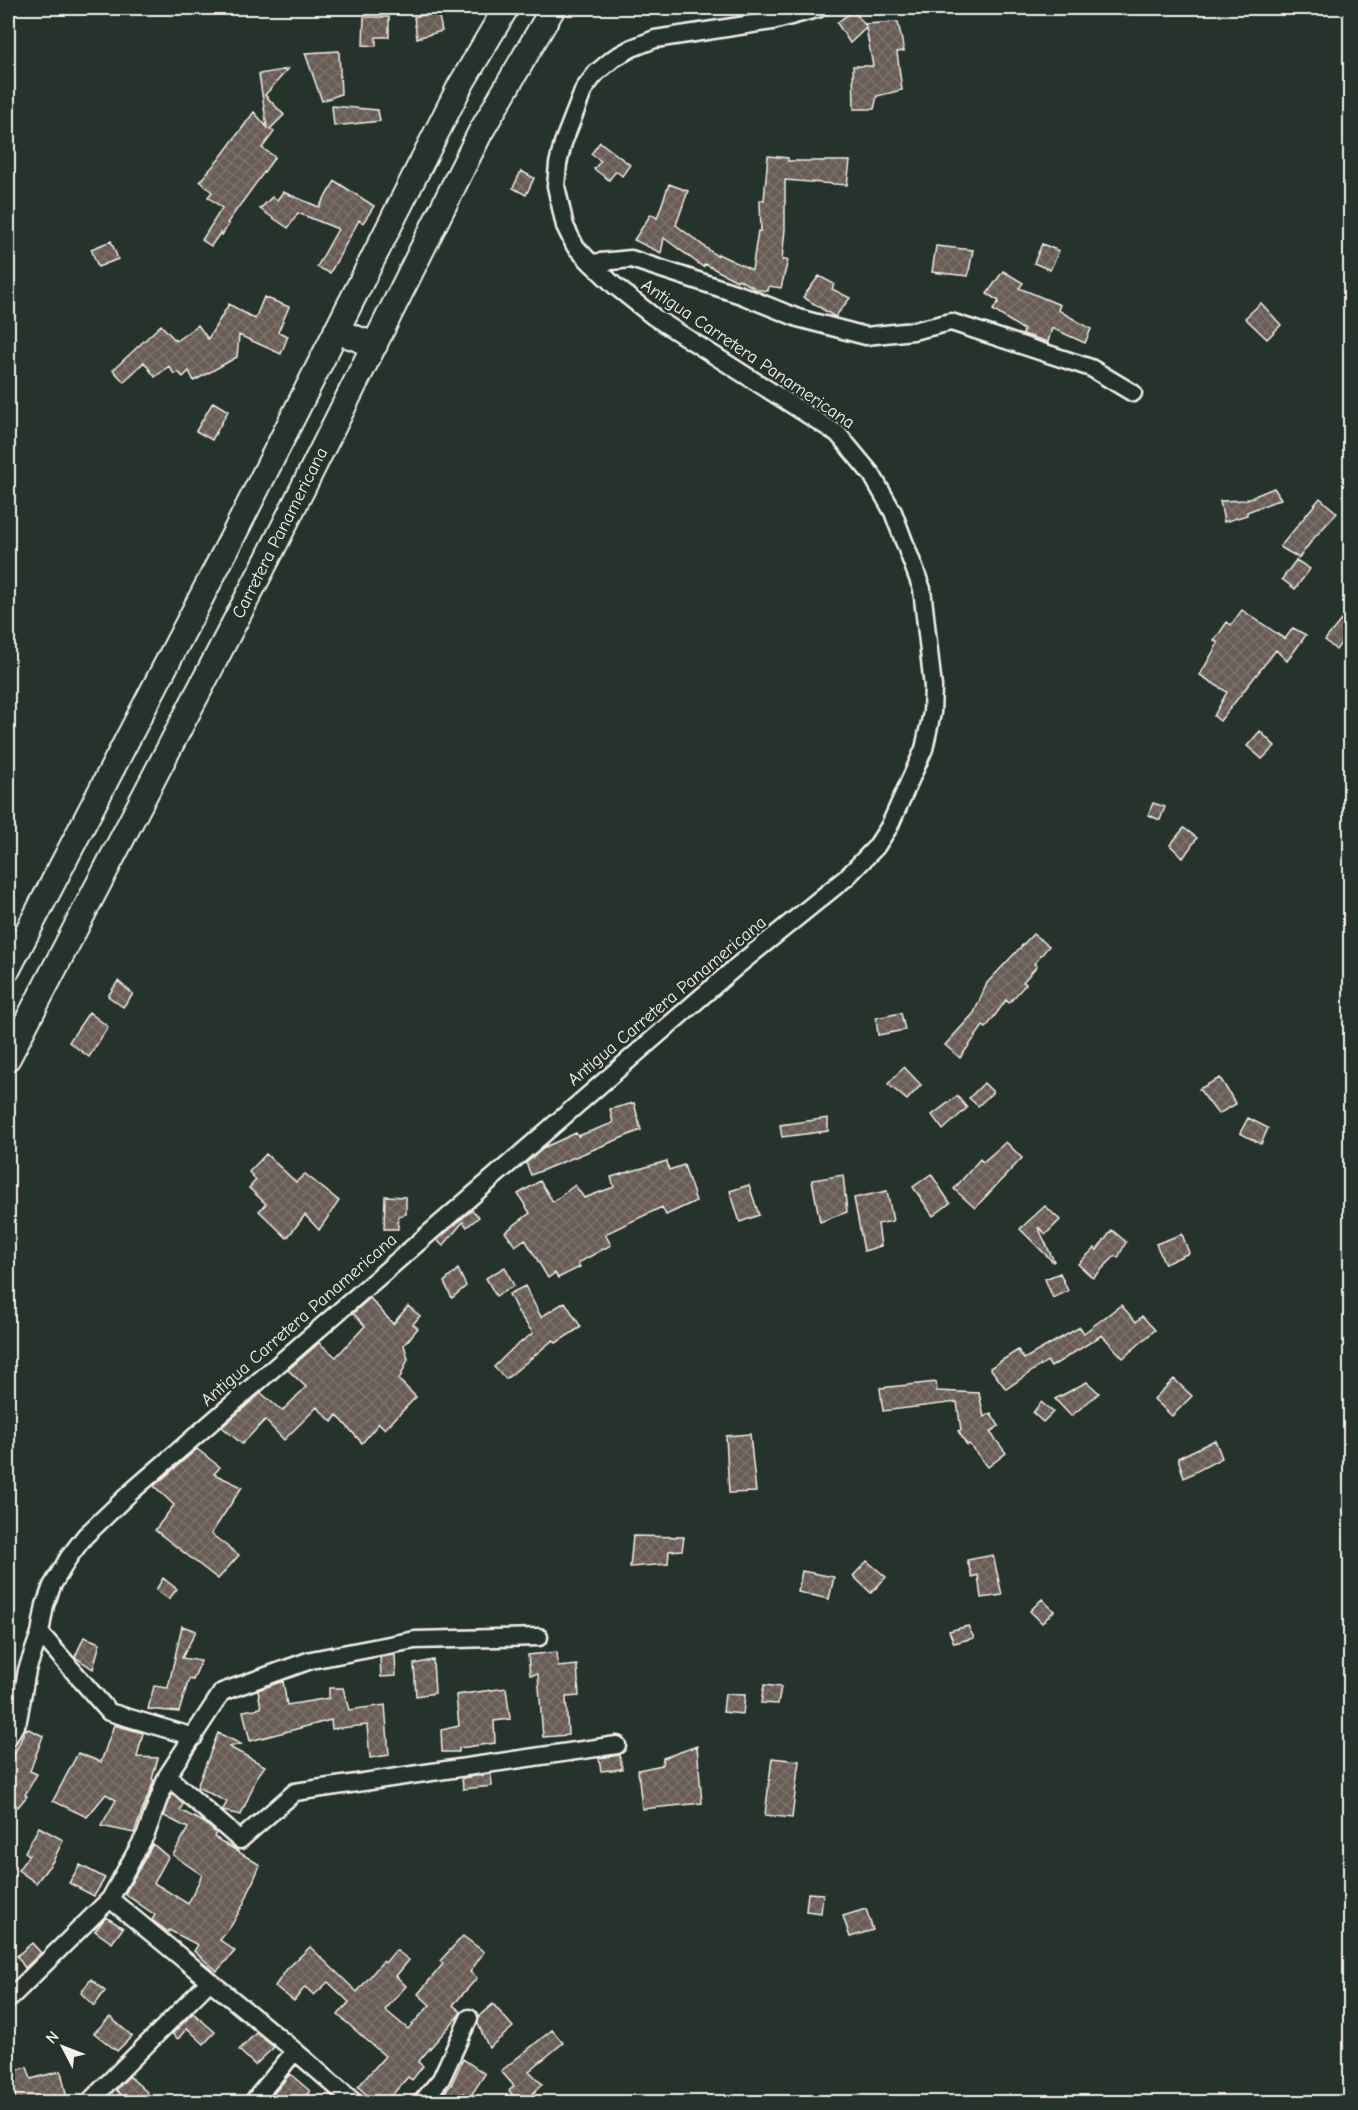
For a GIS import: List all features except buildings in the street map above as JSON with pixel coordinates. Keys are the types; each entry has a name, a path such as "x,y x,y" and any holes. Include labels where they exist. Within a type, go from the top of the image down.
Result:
{"highway":[{"path":"8,969 210,582 460,86 506,8"},
{"name":"Carretera Panamericana","path":"8,1058 268,558 480,133 553,8"},
{"path":"336,331 375,345"}],"street":[{"name":"Antigua Carretera Panamericana","path":"8,1738 18,1720 27,1670 40,1633 48,1596 69,1557 85,1536 130,1492 737,966 862,863 889,827 924,749 932,713 933,687 922,589 894,512 872,475 838,434 654,317 591,263 575,246 565,226 556,186 563,143 584,89 596,73 623,53 655,39 772,21 820,8"},
{"path":"591,263 631,259 741,295 798,318 866,336 913,331 951,322 1091,368 1133,393"},
{"path":"40,1633 109,1712 194,1737"},
{"path":"8,2000 110,1899 146,1834 167,1776 222,1692 311,1660 415,1640 539,1638"},
{"path":"167,1776 240,1840 295,1792 616,1746"},
{"path":"110,1899 295,2051 354,2103"},
{"path":"89,2103 210,1981"},
{"path":"422,2103 441,2079 470,2018"},
{"path":"253,2103 295,2051"}]}
